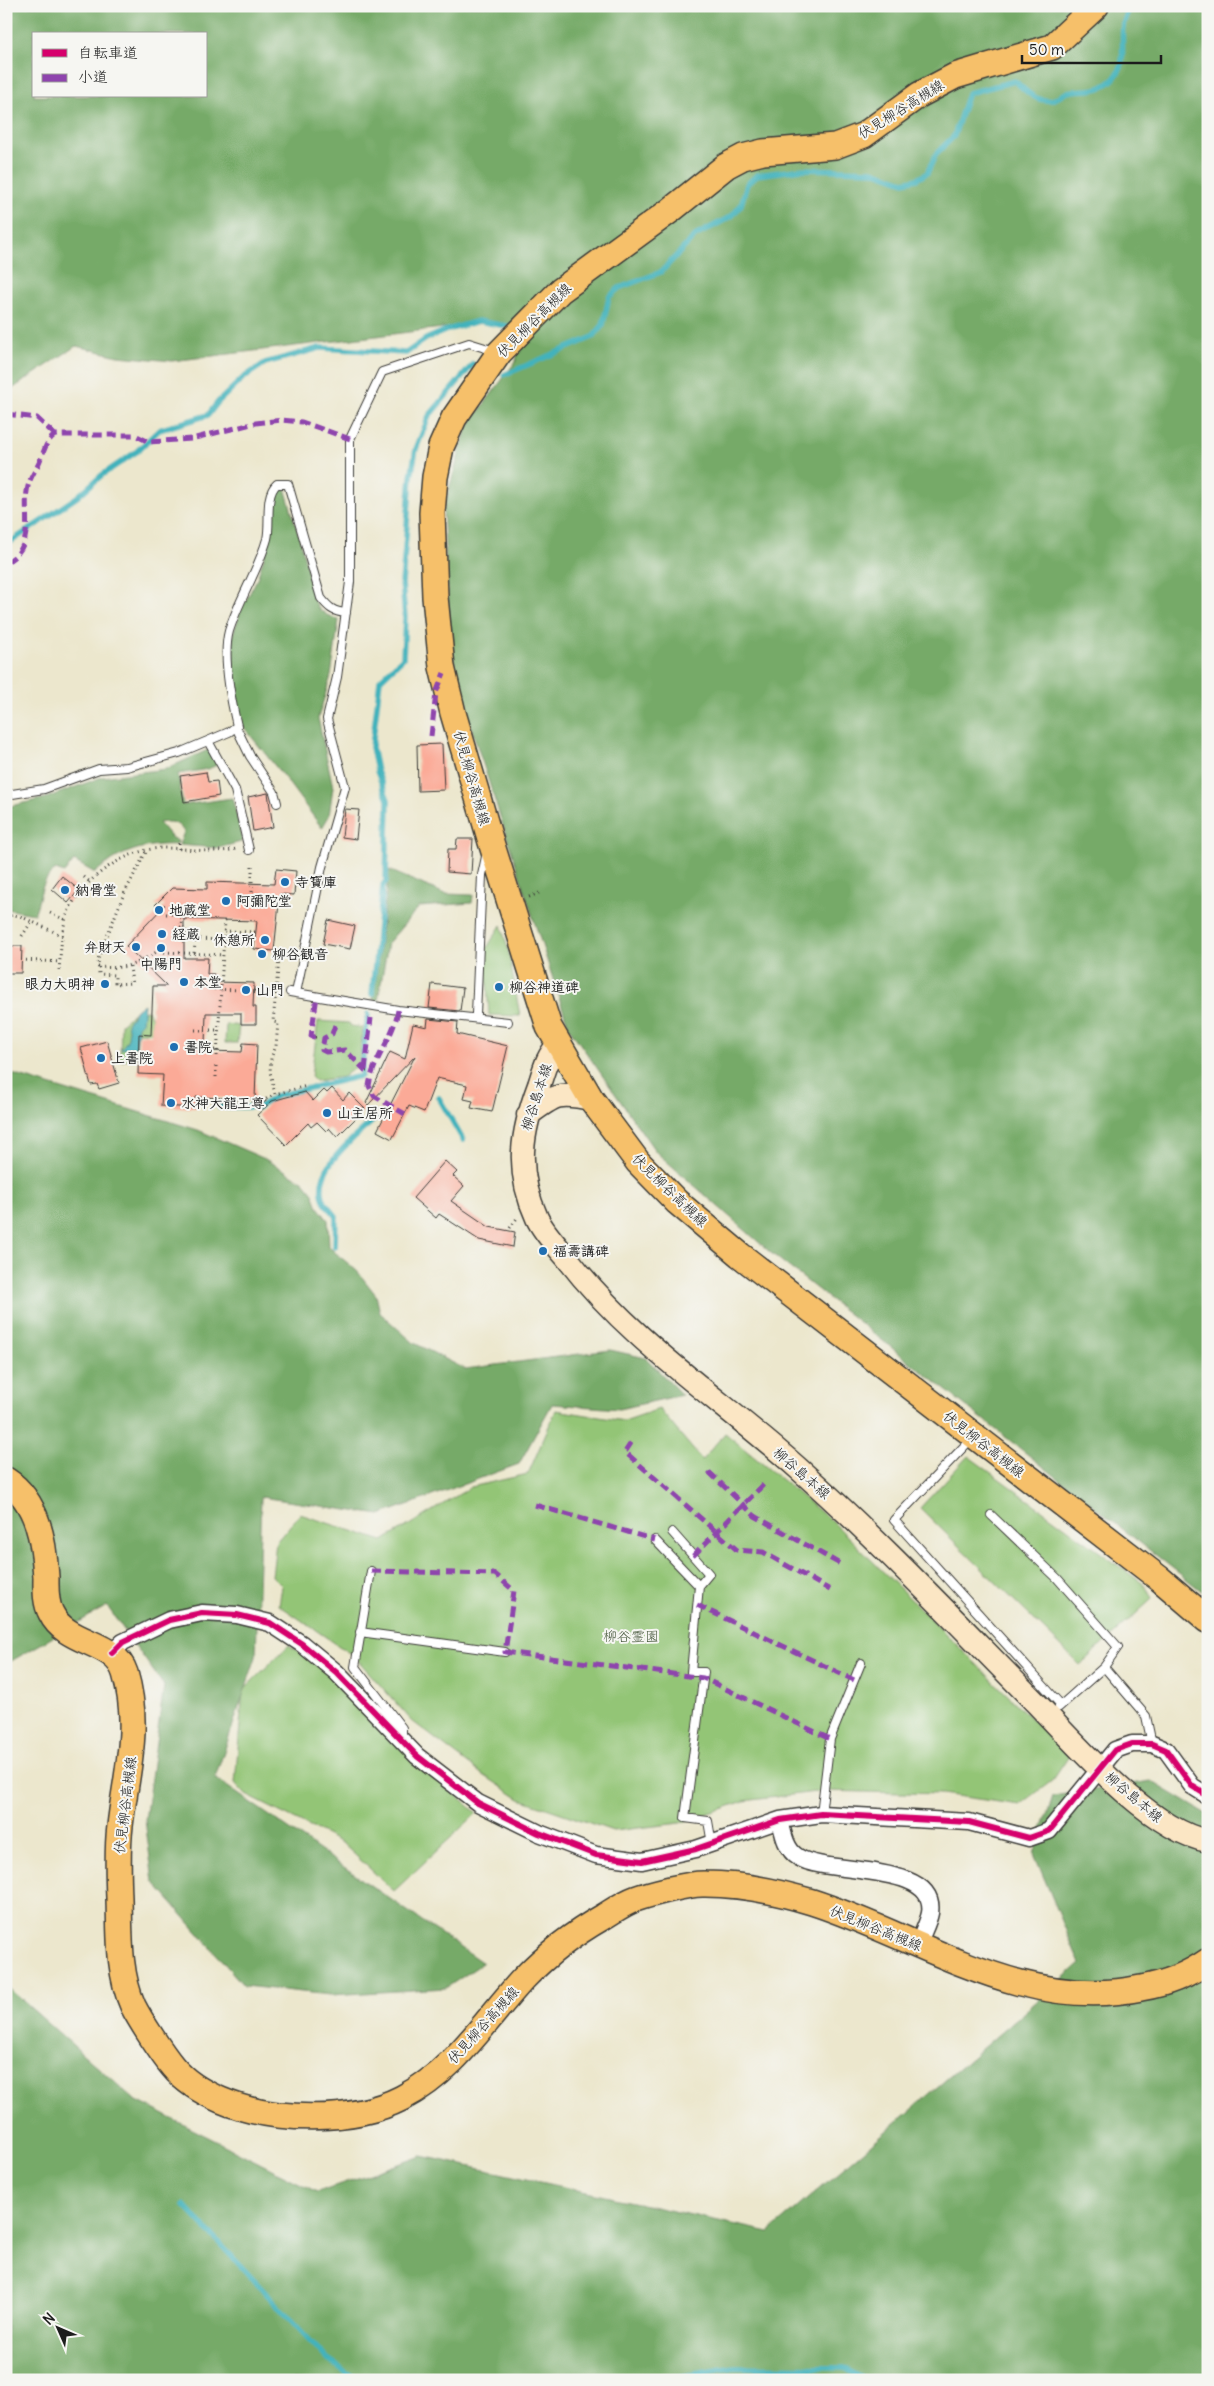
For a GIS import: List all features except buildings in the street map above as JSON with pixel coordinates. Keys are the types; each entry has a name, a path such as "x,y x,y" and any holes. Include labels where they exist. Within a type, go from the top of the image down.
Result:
{"main road":[{"name":"伏見柳谷高槻線","path":"1096,6 1052,48 955,76 919,95 864,135 835,146 762,152 726,166 671,210 560,291 499,353 454,418 441,447 435,477 432,513 435,596 442,668 453,712 525,958 549,1027 591,1099 638,1162 677,1202 740,1255 1189,1602 1208,1620"},
{"name":"柳谷島本線","path":"558,1045 550,1054 523,1134 522,1162 524,1185 538,1221 585,1281 646,1343 799,1468 894,1557 1055,1711 1101,1770 1158,1819 1176,1829 1208,1841"},
{"path":"528,1115 551,1098 568,1094 591,1099"},
{"path":"6,1480 14,1485 30,1507 42,1535 47,1598 51,1613 61,1626 76,1638 112,1653"},
{"name":"伏見柳谷高槻線","path":"112,1653 124,1666 134,1728 129,1774 120,1826 118,1861 121,1959 132,2004 174,2069 204,2093 260,2113 304,2117 359,2112 400,2099 434,2077 468,2045 526,1977 578,1932 634,1899 701,1883 767,1890 815,1903 975,1969 1029,1986 1084,1993 1121,1993 1154,1986 1193,1971 1208,1962"}],"street":[{"path":"112,1653 123,1642 169,1620 202,1614 237,1615 270,1623 302,1644 336,1672 417,1756 478,1803 539,1833 596,1855 642,1861 712,1844 780,1820 821,1814 969,1822 1029,1838 1049,1831 1101,1770 1115,1750 1132,1744 1152,1744 1166,1750 1192,1786 1208,1796"},
{"path":"780,1820 785,1842 797,1857 816,1864 911,1880 926,1892 930,1912 918,1946"}],"lane":[{"path":"499,353 469,343 382,372 350,439 350,582 337,677 327,719 345,787 322,867 293,992 398,1010 508,1022"},
{"path":"277,803 274,792 250,756 236,727 230,691 229,633 254,577 267,537 272,492 277,484 288,484 321,598 336,612 346,613"},
{"path":"6,795 44,789 99,769 127,767 180,753 229,732 236,727"},
{"path":"208,741 235,790 249,846"},
{"path":"476,1014 482,875 491,842"},
{"path":"974,1436 894,1520 1055,1711 1104,1667 1118,1647 1056,1578 991,1515"},
{"path":"672,1532 709,1574 699,1586 691,1672 704,1672 685,1818 708,1821 712,1844"},
{"path":"655,1540 699,1586"},
{"path":"371,1571 354,1667 402,1728 402,1741"},
{"path":"360,1632 505,1652"},
{"path":"821,1814 830,1739 861,1663"},
{"path":"1104,1667 1146,1716 1152,1744"}],"path":[{"path":"179,843 179,849"},
{"path":"58,970 66,920 76,897 106,868 130,855 147,849 228,851 249,846 252,864 252,896"},
{"path":"130,966 132,983 115,984 115,975 99,974 98,959 123,896 147,849"},
{"path":"84,877 91,882"},
{"path":"50,914 66,920"},
{"path":"166,914 182,914 181,928"},
{"path":"6,917 13,915 32,921 63,936"},
{"path":"217,1056 225,920"},
{"path":"24,934 32,921"},
{"path":"176,928 181,928 186,928 185,937 175,936 176,928"},
{"path":"224,931 256,932"},
{"path":"186,932 196,932 194,954"},
{"path":"195,939 224,940"},
{"path":"98,967 122,968 130,966 141,962 158,951"},
{"path":"164,952 223,955"},
{"path":"274,1094 270,1072 271,1058 276,1046 278,1023 273,1022 279,959"},
{"path":"21,960 60,962"},
{"path":"214,989 239,990"},
{"path":"254,990 275,991"},
{"path":"195,1030 218,1030"},
{"path":"315,1037 320,1037"},
{"path":"209,1050 217,1050"},
{"path":"216,1065 216,1077"},
{"path":"196,1100 265,1101 274,1094 307,1086"},
{"path":"265,1101 268,1105"},
{"path":"510,1228 514,1221"}],"green space":[{"path":"6,6 1208,6 1208,1596 771,1253 656,1152 569,1028 458,687 450,633 443,510 467,427 516,361 520,337 509,324 483,323 172,361 118,356 76,346 6,393"},
{"path":"285,488 301,543 314,600 319,609 339,620 331,676 318,718 333,787 329,816 322,828 242,725 233,690 233,634 241,610 257,579 270,538 276,495 278,491"},
{"path":"210,749 217,765 208,769 178,774 183,805 232,798 243,839 241,842 218,848 179,845 184,832 181,828 173,823 159,823 172,838 178,841 177,845 143,847 133,850 113,859 95,873 74,861 64,873 56,870 47,879 34,914 6,909 6,807 46,798 102,777 166,769"},
{"path":"389,870 445,894 473,895 472,903 419,907 388,943 378,1001 373,1000"},
{"path":"501,925 508,949 520,1016 489,1015 485,951"},
{"path":"148,1010 151,1017 161,1017 160,1032 139,1032 137,1034 136,1058 122,1061 120,1059 121,1024 136,1011"},
{"path":"318,1021 349,1023 351,1026 363,1028 359,1064 343,1077 315,1081 311,1077"},
{"path":"226,1024 239,1026 237,1043 225,1043"},
{"path":"6,1072 198,1130 265,1159 304,1182 313,1193 318,1207 328,1220 329,1247 358,1272 376,1295 380,1313 414,1343 465,1369 610,1350 646,1358 682,1395 619,1409 552,1404 519,1464 380,1515 261,1497 256,1657 215,1778 483,1963 446,1988 331,1995 244,1986 153,1881 145,1820 164,1686 107,1606 6,1664"},
{"name":"柳谷霊園","path":"659,1409 702,1460 725,1433 833,1522 1069,1756 1053,1780 1020,1805 942,1794 823,1791 744,1801 680,1823 613,1831 520,1799 479,1772 412,1721 355,1657 279,1605 282,1586 272,1576 276,1542 300,1514 383,1541 471,1487 528,1474 556,1410 624,1421"},
{"path":"968,1456 1145,1585 1152,1599 1080,1665 920,1508"},
{"path":"289,1645 338,1679 396,1743 477,1813 394,1891 342,1843 246,1795 235,1783 243,1690"},
{"path":"1151,1781 1208,1815 1208,2380 6,2380 6,1986 135,2100 317,2192 422,2156 769,2232 1080,1964 1034,1854 1053,1796"}],"water":[{"path":"144,1004 142,1022 138,1026 136,1047 120,1049 128,1037 127,1023 136,1010"}],"waterway":[{"path":"504,375 593,337 603,325 609,297 619,288 661,272 695,236 732,216 741,205 747,184 757,175 803,169 873,171 904,182 917,179 927,173 936,154 954,136 968,93 1015,81 1035,97 1051,100 1068,92 1102,87 1113,79 1119,71 1122,61 1123,28 1126,16 1132,6"},
{"path":"6,545 77,497 102,475 136,452 159,430 208,415 218,402 243,378 265,363 320,348 406,353 426,339 447,330 478,321 507,326"},
{"path":"372,994 383,885 386,881 388,800 377,771 372,747 380,680 403,658 405,617 402,583 411,477 416,449 429,416 473,364"},
{"path":"220,1107 259,1107 276,1096 361,1076 368,1014"},
{"path":"439,1098 463,1140"},
{"path":"335,1247 336,1216 326,1204 322,1192 323,1180 336,1156 375,1119"},
{"path":"184,2205 328,2360 358,2380"},
{"path":"661,2380 735,2367 845,2368 865,2380"}],"marked path":[{"path":"6,414 37,418 55,435"},
{"path":"6,562 16,555 22,546 25,536 29,483 46,445 55,435 135,435 149,442 191,439 256,423 282,420 302,422 350,439"},
{"path":"431,736 436,693 444,673"},
{"path":"315,1037 311,1036 317,996"},
{"path":"398,1010 396,1020 371,1076 369,1086 374,1096 405,1114"},
{"path":"365,1070 371,1018"},
{"path":"335,1025 332,1034 324,1038 322,1050 326,1052 345,1050 366,1071"},
{"path":"631,1443 625,1452 737,1550 763,1552 830,1590"},
{"path":"709,1472 755,1516 840,1564"},
{"path":"693,1556 766,1482"},
{"path":"535,1505 655,1540"},
{"path":"371,1571 495,1574 514,1591 505,1652 703,1678 830,1739"},
{"path":"697,1605 854,1680"}],"cycle path":[{"path":"112,1653 123,1642 169,1620 202,1613 237,1615 270,1623 302,1644 336,1672 417,1756 478,1803 539,1833 596,1855 642,1861 696,1849 780,1820 821,1814 969,1822 1029,1838 1049,1831 1115,1750 1132,1744 1152,1744 1166,1750 1192,1786 1208,1796"}],"place":[{"name":"寺寶庫","path":"285,882"},
{"name":"納骨堂","path":"65,890"},
{"name":"阿彌陀堂","path":"226,901"},
{"name":"地蔵堂","path":"159,910"},
{"name":"経蔵","path":"162,934"},
{"name":"休憩所","path":"265,940"},
{"name":"弁財天","path":"136,947"},
{"name":"中陽門","path":"161,948"},
{"name":"柳谷観音","path":"262,954"},
{"name":"本堂","path":"184,982"},
{"name":"眼力大明神","path":"105,984"},
{"name":"柳谷神道碑","path":"499,987"},
{"name":"山門","path":"246,990"},
{"name":"書院","path":"174,1047"},
{"name":"上書院","path":"101,1058"},
{"name":"水神大龍王尊","path":"171,1103"},
{"name":"山主居所","path":"327,1113"},
{"name":"福壽講碑","path":"543,1251"}]}
